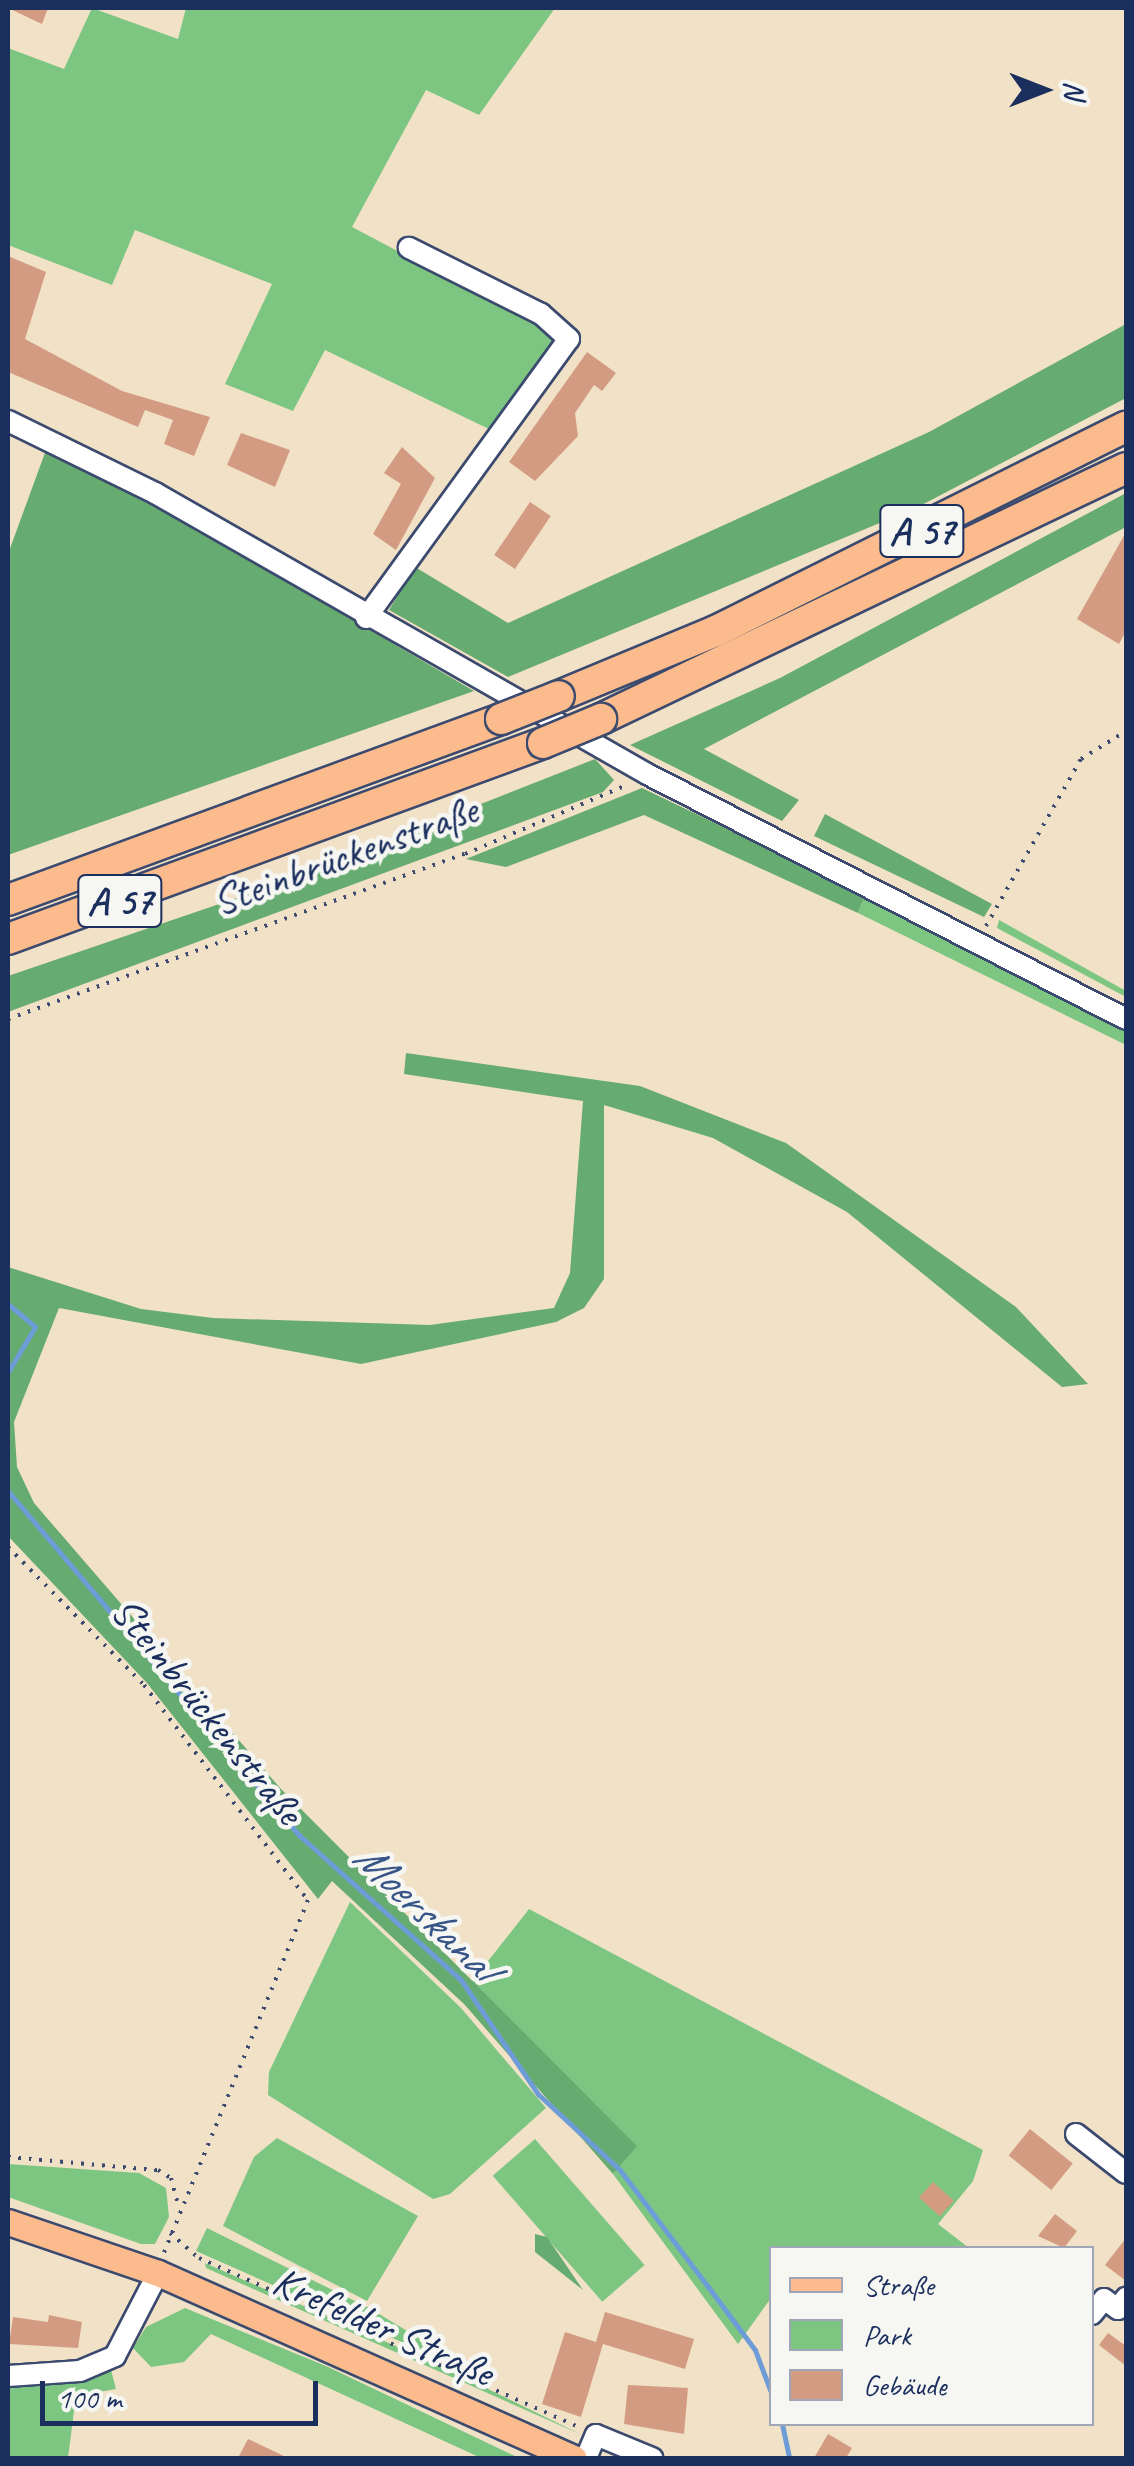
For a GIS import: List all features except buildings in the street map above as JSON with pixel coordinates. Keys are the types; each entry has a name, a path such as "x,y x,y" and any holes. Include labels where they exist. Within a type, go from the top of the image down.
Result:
{"highway":[{"name":"A 57","path":"8,900 500,719 716,631 1126,427"},
{"name":"A 57","path":"8,939 543,744 1126,468"},
{"path":"8,884 164,844"}],"main road":[{"name":"Krefelder Straße","path":"8,2222 158,2273 574,2458"}],"street":[{"path":"366,618 569,339 541,314 409,248"},
{"path":"8,420 156,494 366,618 647,774 978,939 1126,1018"},
{"path":"1076,2134 1126,2173"},
{"path":"8,2376 80,2371 116,2356 158,2273"},
{"path":"1094,2312 1104,2299 1118,2309 1126,2298"},
{"path":"586,2458 596,2435 652,2458"}],"path":[{"path":"978,939 1081,759 1126,731"},
{"name":"Steinbrückenstraße","path":"8,1019 464,854 647,774"},
{"name":"Steinbrückenstraße","path":"8,1546 144,1686 306,1892 305,1916 177,2206 158,2273"},
{"path":"8,2157 158,2170 171,2178 177,2206"},
{"path":"170,2233 199,2258 596,2435"}],"green space":[{"path":"92,8 178,39 186,8 555,8 479,115 426,90 352,227 559,336 493,431 325,350 293,411 225,384 272,284 135,230 112,285 8,245 8,48 64,69"},
{"path":"1126,324 1126,398 916,508 508,677 389,610 415,567 508,623 929,432"},
{"path":"46,450 160,507 474,691 8,855 8,554"},
{"path":"1126,493 1126,527 704,749 799,800 782,821 630,745 780,678"},
{"path":"595,759 614,780 603,792 8,1012 8,976 278,884"},
{"path":"642,788 865,895 858,913 644,815 506,867 466,859"},
{"path":"825,814 992,904 984,917 814,836"},
{"path":"865,895 1126,1030 1126,1045 858,913"},
{"path":"999,920 1126,991 1126,997 997,928"},
{"path":"406,1053 640,1086 786,1143 1016,1307 1088,1384 1062,1387 847,1212 713,1138 604,1105 604,1279 584,1308 556,1322 361,1364 59,1308 14,1422 17,1467 34,1503 281,1789 637,2146 613,2174 464,2004 332,1881 318,1899 147,1683 8,1536 8,1267 141,1309 213,1318 430,1325 554,1308 570,1273 583,1101 404,1074"},
{"path":"350,1902 461,2008 546,2108 450,2194 433,2199 268,2095 269,2072"},
{"path":"529,1909 983,2150 973,2181 938,2224 966,2246 769,2246 769,2301 738,2344 613,2174 636,2146 470,1984"},
{"path":"277,2138 418,2216 367,2301 223,2226 254,2157"},
{"path":"535,2139 645,2265 602,2302 493,2176"},
{"path":"8,2164 139,2173 166,2188 169,2217 155,2244 141,2244 8,2197"},
{"path":"207,2228 369,2308 492,2382 196,2251"},
{"path":"535,2234 547,2237 583,2290 535,2252"},
{"path":"205,2263 437,2364 582,2435 206,2268"},
{"path":"185,2308 326,2366 519,2458 481,2458 211,2334 184,2362 151,2367 133,2348 146,2327"},
{"path":"111,2370 116,2389 76,2396 68,2458 8,2458 8,2383"}],"waterway":[{"name":"Moerskanal","path":"8,1304 35,1327 8,1372"},
{"name":"Moerskanal","path":"8,1491 300,1836 461,1980 538,2094 620,2170 755,2350 769,2387"},
{"name":"Moerskanal","path":"782,2426 789,2458"}]}
